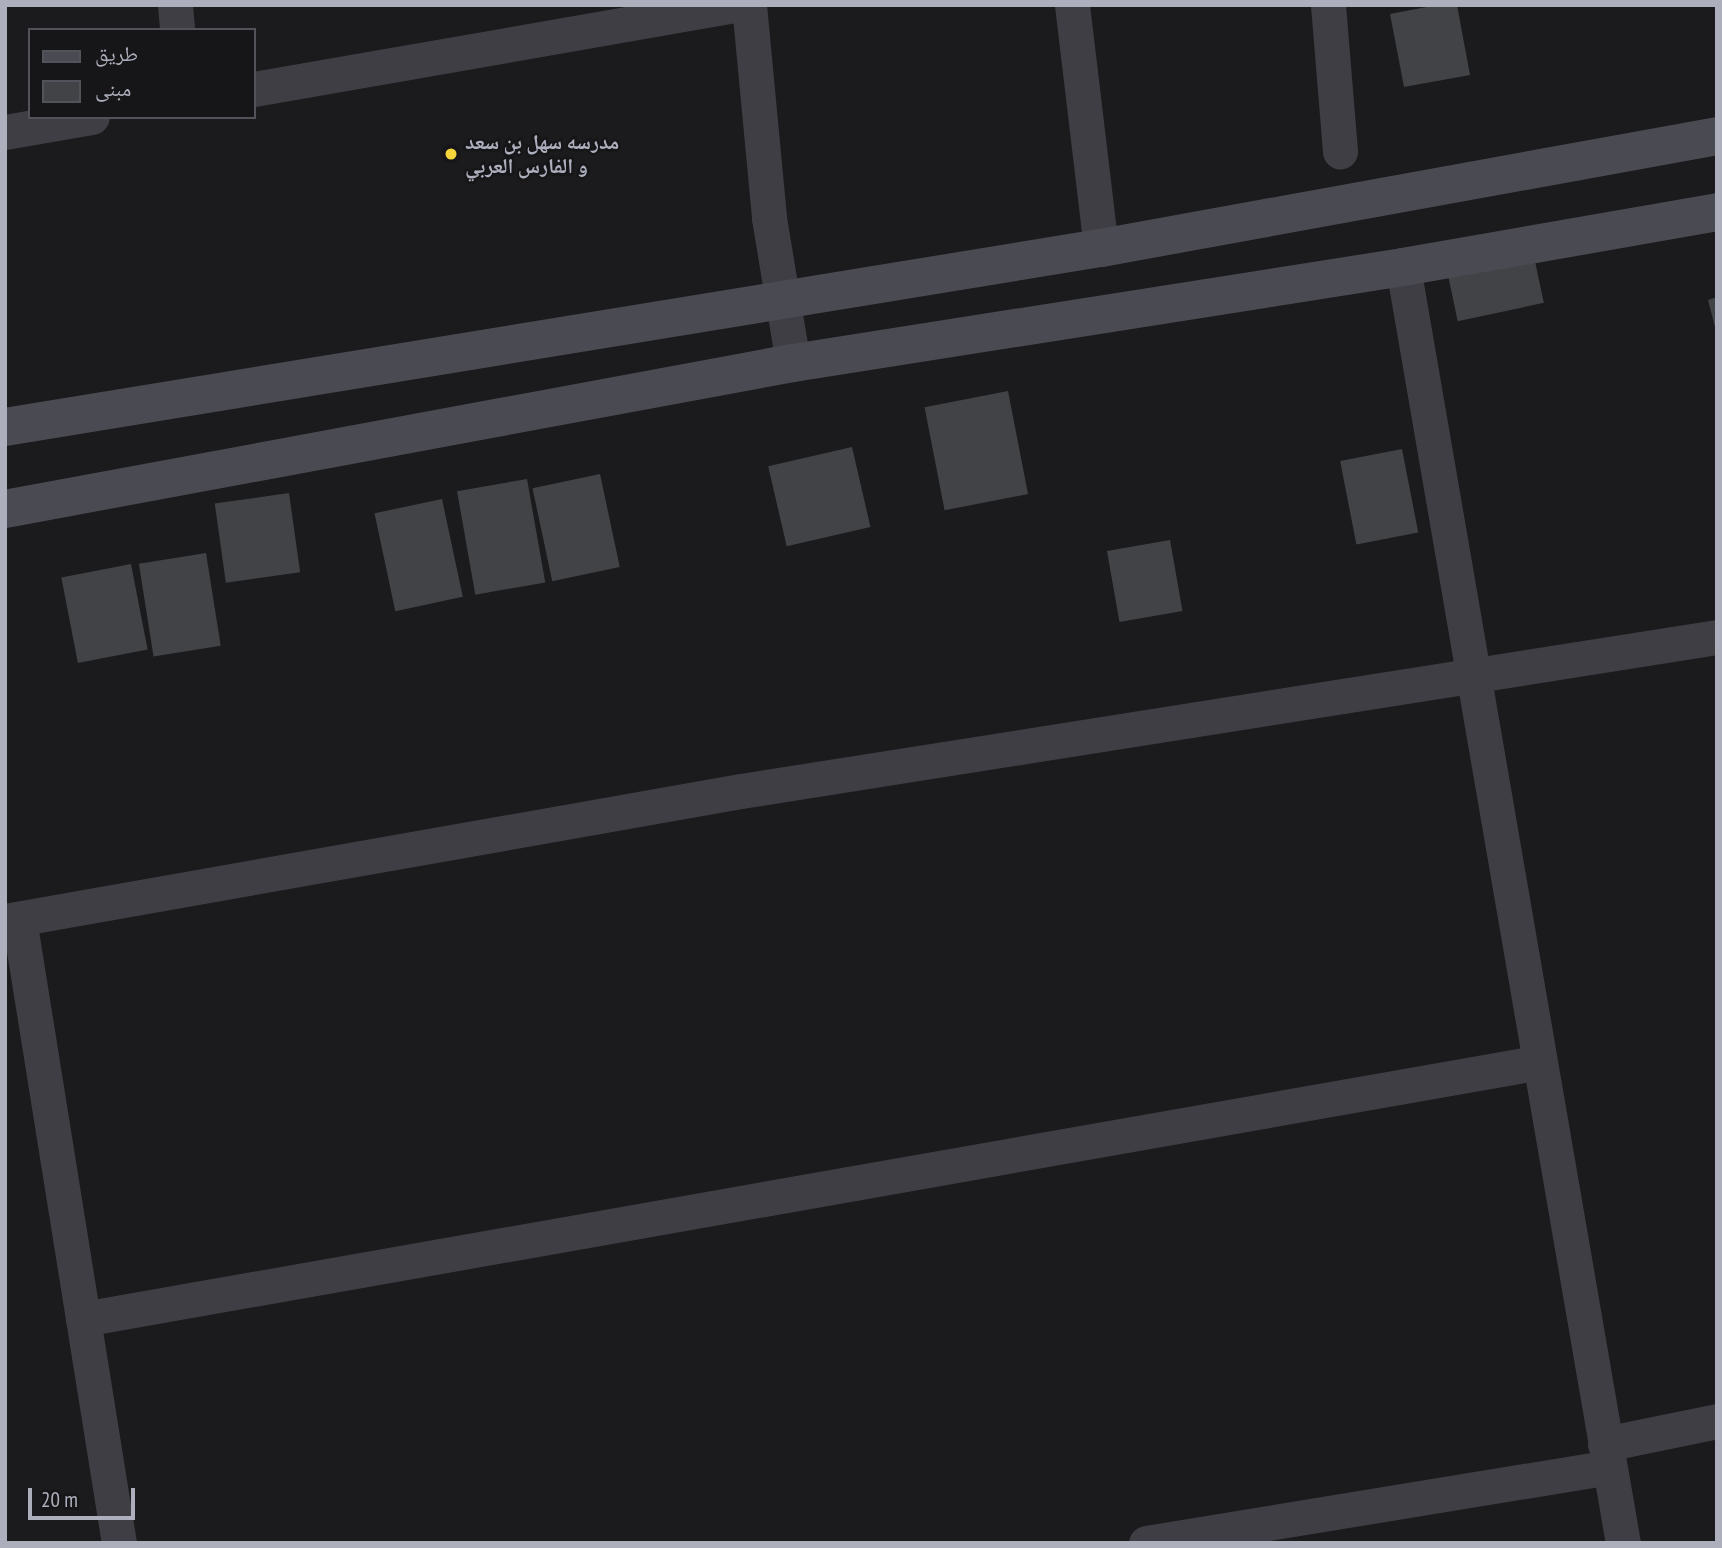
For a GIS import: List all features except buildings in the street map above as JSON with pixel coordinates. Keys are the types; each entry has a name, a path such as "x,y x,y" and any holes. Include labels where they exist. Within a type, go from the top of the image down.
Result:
{"main road":[{"path":"5,427 1101,248 1717,136"},
{"path":"5,509 793,363 1403,267 1717,212"}],"street":[{"path":"176,5 177,28"},
{"path":"256,89 735,5"},
{"path":"749,5 769,218 793,363"},
{"path":"1072,5 1101,248"},
{"path":"1328,5 1340,152"},
{"path":"5,132 80,119"},
{"path":"1403,267 1623,1543"},
{"path":"119,1543 83,1319 12,920 741,791 1717,637"},
{"path":"83,1319 1540,1062"},
{"path":"1146,1543 1607,1456 1717,1421"}],"place":[{"name":"مدرسه سهل بن سعد و الفارس العربي","path":"451,154"}]}
